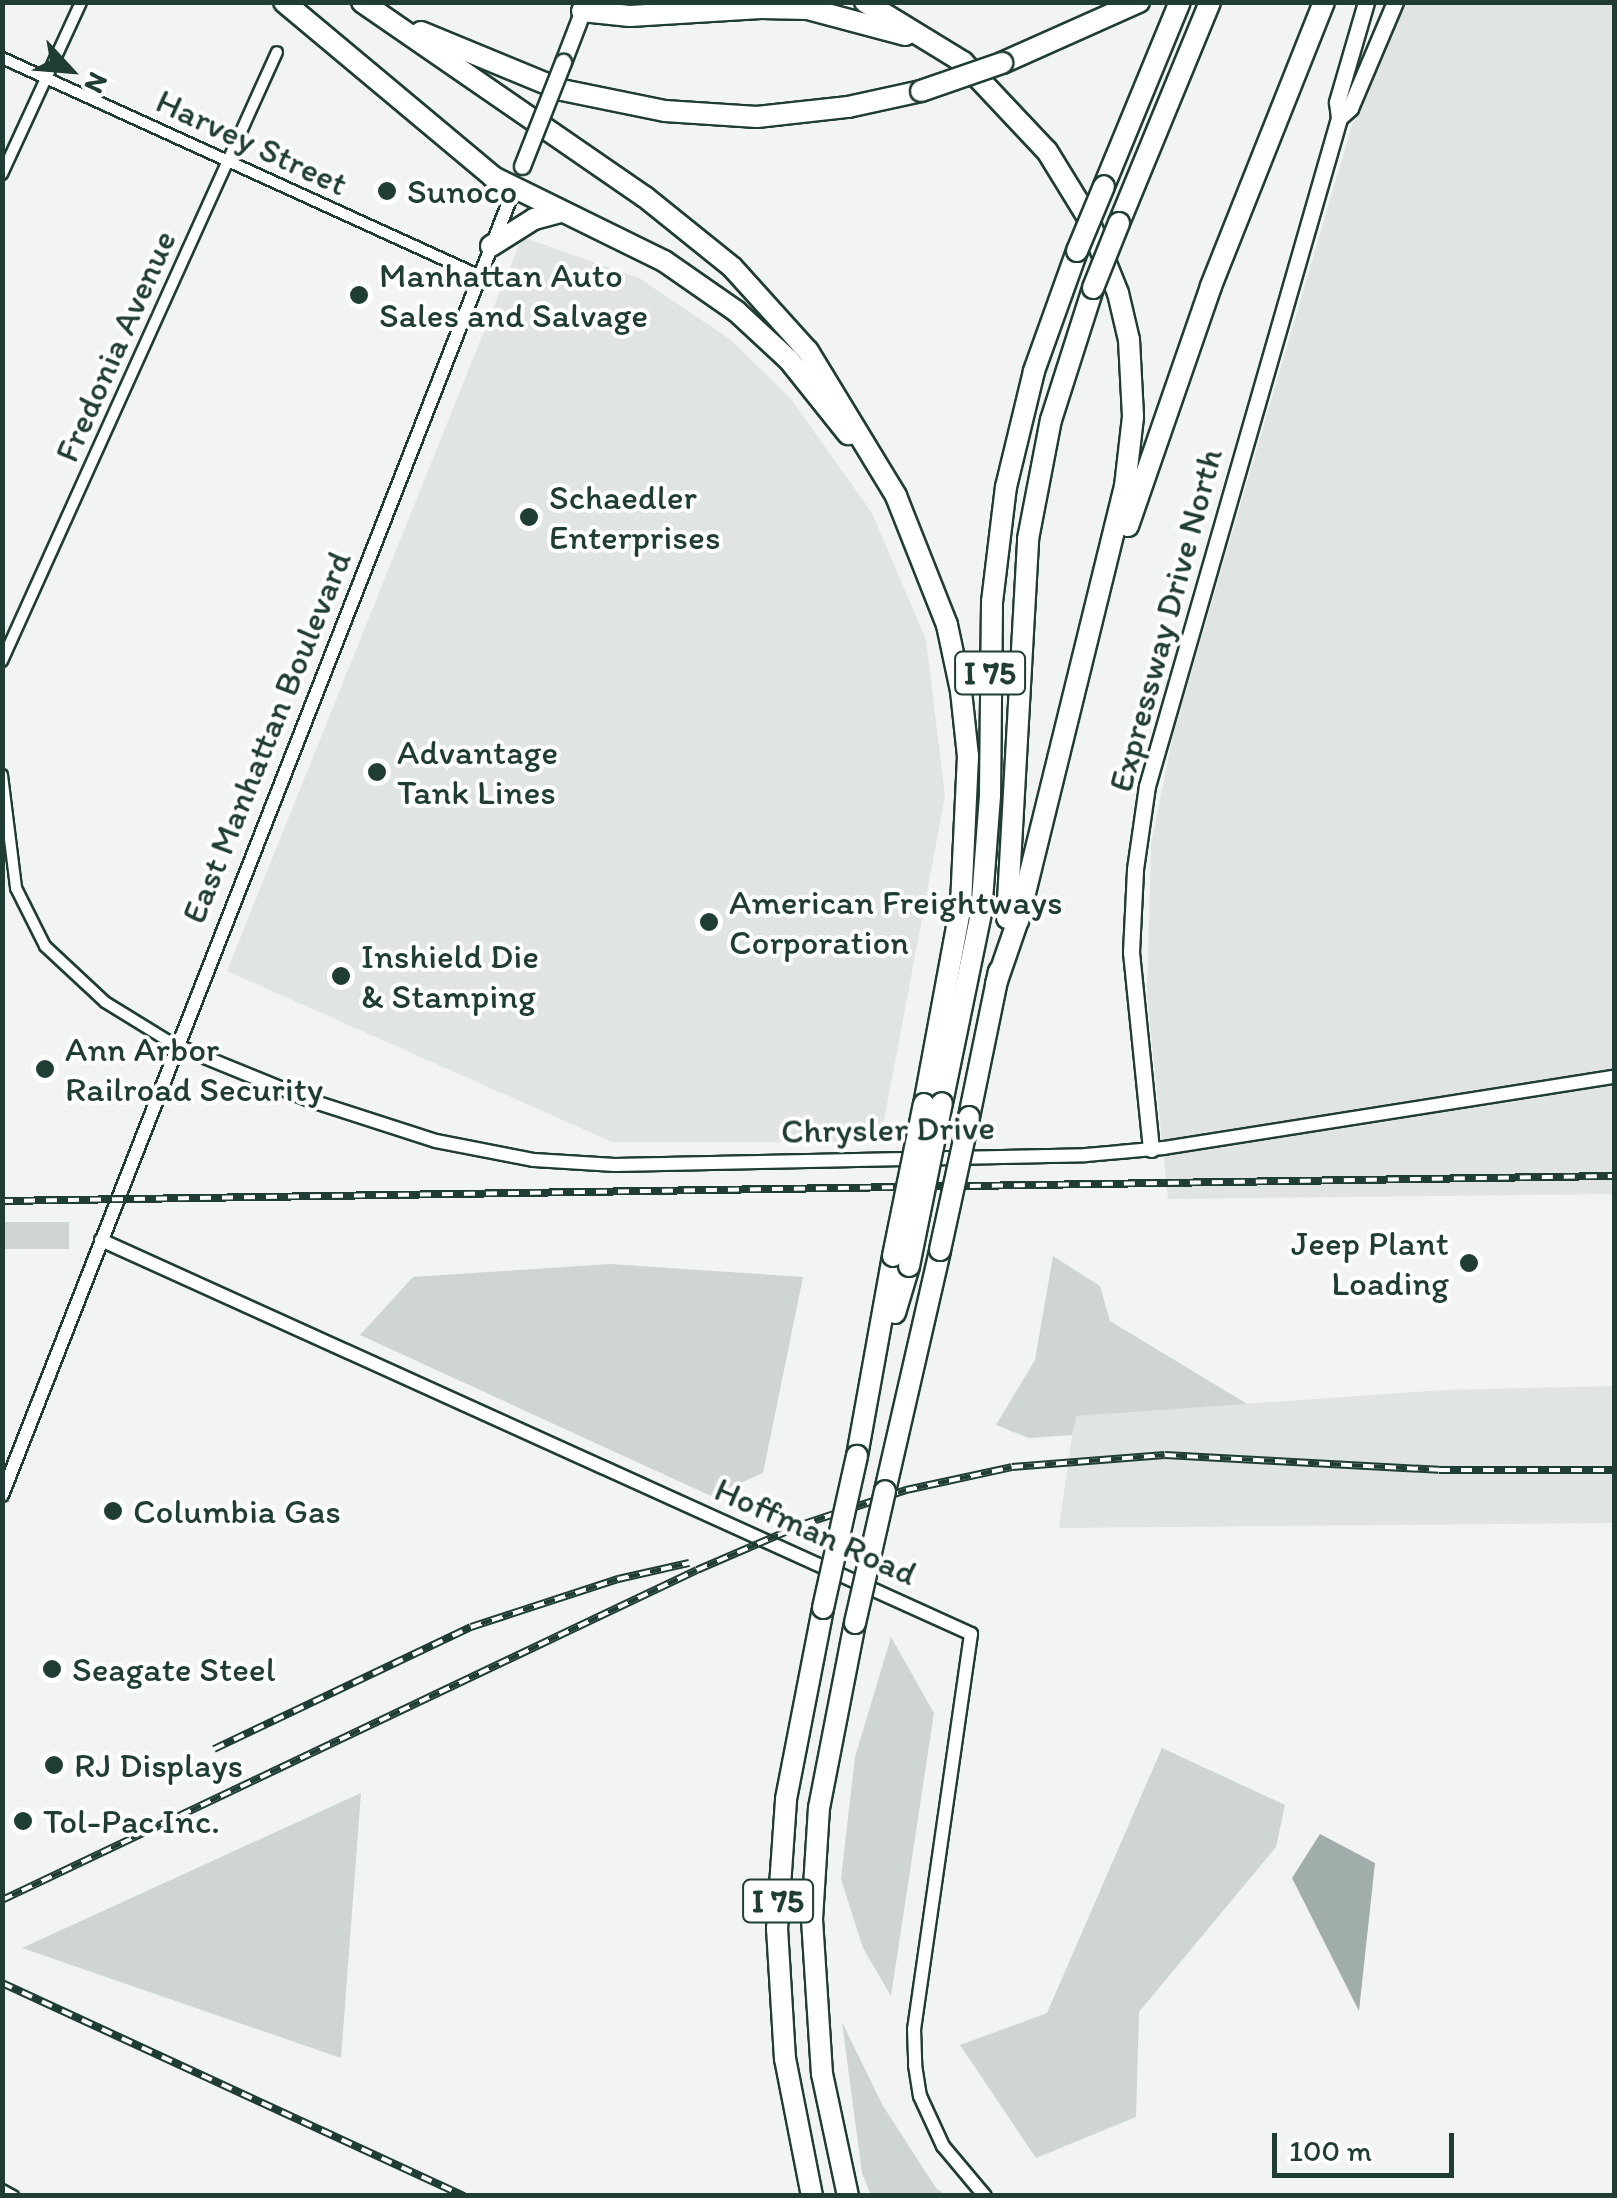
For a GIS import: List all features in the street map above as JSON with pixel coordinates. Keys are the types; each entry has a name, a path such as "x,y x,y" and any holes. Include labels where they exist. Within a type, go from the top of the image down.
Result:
{"highway":[{"path":"284,2 487,172 514,189 622,238 700,285 754,326 810,383 867,464 906,543 936,620 952,692 966,727"},
{"path":"865,2 940,46 984,81 1047,151 1087,216 1118,294 1133,368 1134,417 1125,486 1018,920 996,984"},
{"path":"370,8 510,72 626,106 758,117 848,107 920,91 1002,63 1140,2"},
{"name":"I 75","path":"848,2196 822,2074 812,1920 819,1808 855,1623 970,1116 996,984 1013,854 1028,540 1050,420 1093,288 1210,2"},
{"path":"1099,590 1117,564 1178,374 1324,2"},
{"name":"I 75","path":"812,2196 785,2059 777,1929 786,1799 823,1608 933,1104 983,898 990,795 991,617 1004,501 1034,371 1077,251 1179,5"},
{"path":"584,7 630,16 761,8 808,10 940,46"},
{"path":"370,8 681,224 748,282 793,332 844,404 916,538 946,625 966,727 968,807 963,882 933,1104"},
{"path":"491,246 534,218 562,212"}],"main road":[{"name":"Expressway Drive North","path":"1151,1150 1132,952 1135,869 1147,786 1340,118 1337,102 1366,2"},
{"name":"Expressway Drive North","path":"1340,118 1350,108 1394,2"},
{"name":"East Manhattan Boulevard","path":"514,189 584,7"}],"street":[{"path":"2,174 80,2"},
{"name":"Fredonia Avenue","path":"2,662 277,52"},
{"name":"Harvey Street","path":"2,58 478,275"},
{"name":"East Manhattan Boulevard","path":"2,1495 514,189"},
{"path":"2,775 16,888 45,946 105,1002 176,1046"},
{"name":"Chrysler Drive","path":"176,1046 366,1120 436,1141 534,1160 615,1165 1086,1155 1151,1150 1614,1077"},
{"name":"Hoffman Road","path":"100,1240 971,1634 914,2029 914,2065 920,2096 943,2146 986,2196"},
{"path":"2,2190 14,2196"}],"shaded area":[{"path":"1403,3 1614,3 1614,1194 1168,1199 1147,995 1151,845 1173,734 1352,125"},
{"path":"522,237 639,278 731,340 791,399 872,513 926,640 945,796 880,1142 612,1142 227,971"},
{"path":"3,1222 69,1222 69,1249 3,1249"},
{"path":"1053,1256 1100,1286 1110,1321 1247,1404 1076,1416 1072,1435 1029,1438 996,1425 1035,1360"},
{"path":"610,1264 803,1277 763,1473 711,1496 360,1335 413,1277"},
{"path":"1614,1386 1614,1523 1059,1528 1075,1416 1443,1390"},
{"path":"891,1637 934,1713 891,1996 863,1948 841,1879 855,1757"},
{"path":"1162,1748 1285,1805 1276,1847 1139,2012 1136,2117 1036,2158 960,2045 1047,2013"},
{"path":"361,1793 341,2058 22,1948"},
{"path":"1320,1834 1375,1863 1359,2011 1292,1878"},
{"path":"842,2022 883,2106 936,2188 946,2195 871,2195 862,2173"}],"railway":[{"path":"2,1201 1614,1176"},
{"path":"2,1900 697,1570 804,1524 906,1490 1012,1467 1165,1455 1439,1470 1614,1470"},
{"path":"214,1749 471,1627 618,1579 689,1563"},
{"path":"2,1983 464,2196"}],"place":[{"name":"Sunoco","path":"387,191"},
{"name":"Manhattan Auto Sales and Salvage","path":"359,295"},
{"name":"Schaedler Enterprises","path":"529,517"},
{"name":"Advantage Tank Lines","path":"377,772"},
{"name":"American Freightways Corporation","path":"709,922"},
{"name":"Inshield Die & Stamping","path":"341,976"},
{"name":"Ann Arbor Railroad Security","path":"45,1069"},
{"name":"Jeep Plant Loading","path":"1469,1263"},
{"name":"Columbia Gas","path":"113,1511"},
{"name":"Seagate Steel","path":"52,1669"},
{"name":"RJ Displays","path":"54,1765"},
{"name":"Tol-Pac Inc.","path":"23,1821"}]}
